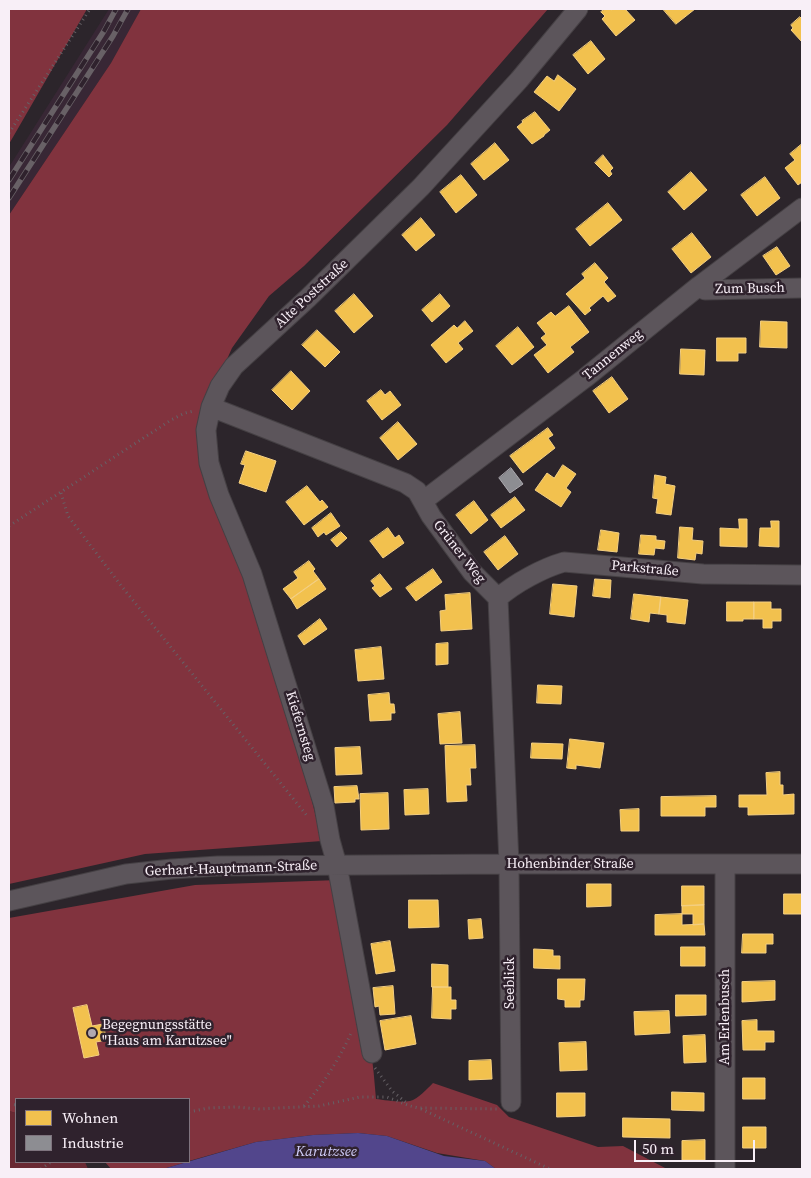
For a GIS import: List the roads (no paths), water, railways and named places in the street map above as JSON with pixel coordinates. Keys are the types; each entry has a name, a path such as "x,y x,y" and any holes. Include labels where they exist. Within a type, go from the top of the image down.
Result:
{"street":[{"name":"Alte Poststraße","path":"211,408 220,386 234,366 308,298 420,187 519,80 578,9"},
{"name":"Tannenweg","path":"423,501 585,378 699,286 802,208"},
{"name":"Zum Busch","path":"699,286 705,290 802,288"},
{"name":"Grüner Weg","path":"211,408 405,483 417,491 431,516 472,572 498,598"},
{"name":"Kiefernsteg","path":"211,408 206,430 209,464 219,495 252,574 324,806 337,865 372,1053"},
{"name":"Parkstraße","path":"498,598 506,591 550,566 564,562 703,574 802,575"},
{"path":"498,598 509,864"},
{"name":"Seeblick","path":"509,864 511,1102"},
{"name":"Am Erlenbusch","path":"725,864 725,1169"},
{"name":"Hohenbinder Straße","path":"337,865 802,864"},
{"name":"Gerhart-Hauptmann-Straße","path":"9,900 126,874 172,868 337,865"}],"water":[{"name":"Karutzsee","path":"358,1133 387,1136 444,1156 485,1161 496,1169 163,1169 190,1163 190,1161 256,1142 313,1135"}],"railway":[{"path":"9,180 116,9"},
{"path":"9,198 113,36 128,9"}],"place":[{"name":"Begegnungsstätte \"Haus am Karutzsee\"","path":"92,1033"}]}
